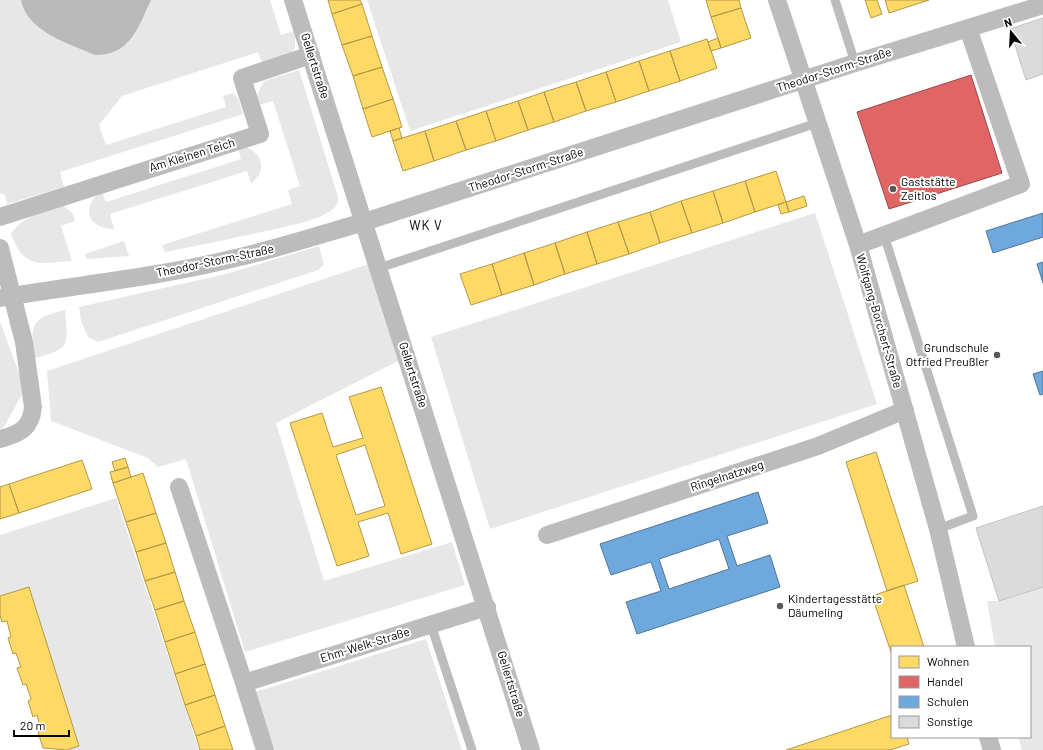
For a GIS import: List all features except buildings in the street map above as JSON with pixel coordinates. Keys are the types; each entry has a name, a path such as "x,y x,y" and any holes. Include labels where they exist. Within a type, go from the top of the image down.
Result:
{"street":[{"name":"Gellertstraße","path":"293,0 487,607 531,750"},
{"name":"Wolfgang-Borchert-Straße","path":"777,0 858,245 938,529 966,646"},
{"name":"Theodor-Storm-Straße","path":"6,297 152,274 226,260 364,222 855,63 1043,5"},
{"path":"858,245 1021,184 968,28"},
{"name":"Am Kleinen Teich","path":"0,217 260,134 242,78 311,55"},
{"path":"0,248 6,297 24,342 32,400 32,417 21,431 0,439"},
{"name":"Ringelnatzweg","path":"548,535 818,446 904,410"},
{"path":"179,487 265,750"},
{"name":"Ehm-Welk-Straße","path":"244,683 487,607"},
{"path":"988,738 992,750"}],"lane":[{"path":"835,0 855,63"},
{"path":"379,268 818,123"},
{"path":"884,235 974,516 938,529"},
{"path":"431,625 472,750"}],"shaded area":[{"path":"0,0 270,0 281,35 295,31 295,47 292,53 263,65 258,52 122,96 99,125 106,145 226,107 223,96 233,93 238,98 243,114 60,172 64,187 7,204 5,195 0,193"},
{"path":"21,0 151,0 132,38 125,45 107,54 95,55 62,41 40,29 25,11"},
{"path":"367,0 668,0 681,42 410,131"},
{"path":"299,70 338,197 336,206 326,214 305,222 165,252 162,245 292,204 288,190 300,186 273,101 259,105 257,96 264,81"},
{"path":"243,146 255,153 259,157 261,163 260,173 251,183 247,171 110,214 114,229 105,228 98,225 90,216 89,210 91,204 95,197 102,191 106,202 241,159 238,148"},
{"path":"64,206 73,214 75,221 61,226 72,261 41,263 27,259 16,246 11,234 21,222 28,218 41,212"},
{"path":"815,213 877,404 490,529 431,337"},
{"path":"124,241 129,256 87,259 85,254"},
{"path":"319,246 324,265 318,270 98,342 88,337 81,321 79,307 226,274"},
{"path":"369,264 398,361 276,423 324,581 452,542 465,585 245,652 186,459 158,467 148,458 51,421 47,371"},
{"path":"65,310 67,331 65,344 55,352 35,358 33,330 35,325 45,316"},
{"path":"0,322 25,389 4,427 0,429"},
{"path":"116,498 199,750 67,750 79,746 29,587 0,596 0,535"},
{"path":"1043,587 1043,750 1022,750 1018,738 1031,738 1031,646 995,646 987,601 999,601"},
{"path":"426,639 462,750 275,750 255,692"}],"place":[{"name":"Gaststätte Zeitlos","path":"893,189"},
{"name":"Grundschule Otfried Preußler","path":"997,355"},
{"name":"Kindertagesstätte Däumeling","path":"780,606"}],"district":[{"name":"WK V","path":"426,225"}]}
